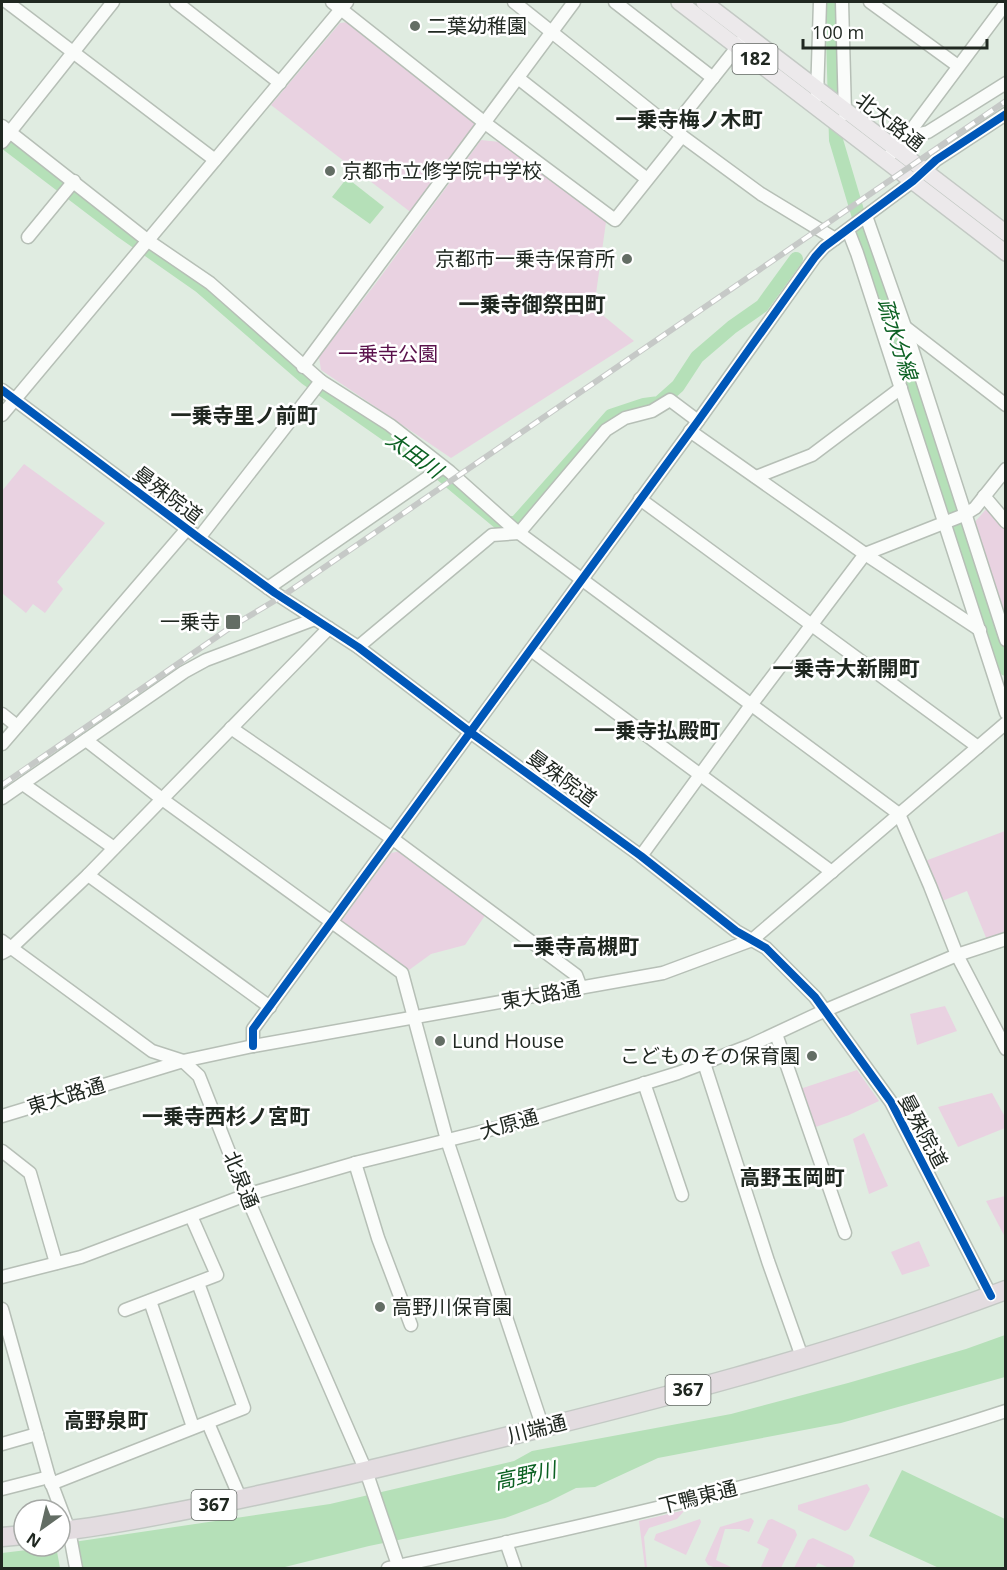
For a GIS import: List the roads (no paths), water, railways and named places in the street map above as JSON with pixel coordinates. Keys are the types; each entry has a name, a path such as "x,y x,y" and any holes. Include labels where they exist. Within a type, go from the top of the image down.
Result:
{"highway":[{"name":"川端通","path":"72,1533 241,1500 369,1479 544,1427 802,1357 998,1293"}],"main road":[{"name":"北大路通","path":"679,2 743,41 820,96 842,106 902,143 925,171 1005,233"},
{"name":"北大路通","path":"704,2 743,41"},
{"name":"北大路通","path":"820,96 830,117 1005,253"}],"street":[{"path":"7,2 215,160"},
{"path":"113,2 5,135 143,245 210,283 303,367 318,384 390,425 438,470 517,532 899,814 957,956 1005,1049"},
{"path":"176,2 280,82"},
{"path":"514,2 760,194 835,239"},
{"path":"303,367 574,2"},
{"path":"615,2 713,78"},
{"path":"820,2 820,96"},
{"path":"842,2 844,128"},
{"path":"870,2 958,66"},
{"path":"885,160 902,143 1005,3"},
{"path":"2,415 280,82 340,4 485,123 615,220 647,179 713,78 743,41"},
{"path":"518,78 647,179"},
{"path":"902,143 928,132 1005,83"},
{"path":"254,1046 253,1029 583,579 815,257 835,239 913,181 936,160 1005,114"},
{"path":"28,237 69,187"},
{"path":"857,223 905,327 1005,640"},
{"path":"857,223 857,253 1005,713"},
{"path":"905,327 1005,405"},
{"path":"199,538 318,384"},
{"path":"756,477 812,456 901,388"},
{"name":"曼殊院道","path":"2,390 268,588 358,647 470,732 641,856 736,931 766,948 826,1010 891,1102 998,1293"},
{"path":"358,647 492,535 517,532 606,430 625,418 652,411 670,400 694,426 756,477 865,554 980,630"},
{"path":"641,856 865,554 964,515 975,508 1005,469"},
{"path":"268,588 438,470"},
{"path":"984,496 1005,522"},
{"path":"640,499 978,747"},
{"path":"2,744 187,529"},
{"path":"2,798 184,672 206,660 315,619"},
{"path":"183,1061 152,1051 5,947 88,875 329,628"},
{"path":"531,650 832,872"},
{"path":"2,714 17,726"},
{"name":"東大路通","path":"2,1116 183,1061 254,1046 663,973 752,940 1005,723"},
{"path":"231,728 393,839 576,975 581,988"},
{"path":"86,740 162,799 402,973 447,1140 536,1409 544,1427"},
{"path":"23,784 114,848"},
{"path":"88,875 270,1007"},
{"name":"大原通","path":"2,1276 81,1257 246,1195 355,1163 517,1123 704,1063 957,956 1005,939"},
{"path":"776,1034 845,1233"},
{"name":"北泉通","path":"183,1061 199,1076 246,1195 369,1479 395,1565"},
{"path":"704,1063 768,1261 802,1357"},
{"path":"644,1083 682,1195"},
{"path":"2,1151 30,1173 56,1263"},
{"path":"355,1163 378,1238 411,1325"},
{"path":"124,1310 217,1275 191,1216"},
{"path":"2,1489 50,1481 244,1408 198,1282"},
{"path":"150,1300 193,1427"},
{"path":"2,1309 55,1498"},
{"name":"下鴨東通","path":"395,1565 506,1542 735,1488 954,1428 1005,1411"},
{"path":"208,1423 241,1500"},
{"path":"2,1444 37,1434"},
{"path":"506,1542 515,1569"},
{"path":"72,1553 76,1569"}],"water":[{"path":"347,178 384,207 370,224 332,197"},
{"name":"高野川","path":"1005,1335 1005,1377 841,1423 658,1458 595,1487 576,1488 548,1502 505,1518 369,1546 281,1568 2,1568 2,1553 12,1552 12,1558 72,1558 72,1542 330,1504 514,1461 532,1451 731,1414 966,1349"},
{"path":"902,1470 1005,1519 1005,1568 939,1568 869,1536"}],"waterway":[{"name":"疏水分線","path":"832,2 836,140 881,291 1006,669"},
{"name":"太田川","path":"2,140 120,230 200,286 306,378 429,464 502,525 517,522 611,416 644,405 659,403 678,386 697,357 732,327 762,306 796,259"}],"railway":[{"path":"2,785 1006,101"}],"place":[{"name":"二葉幼稚園","path":"415,26"},
{"name":"京都市立修学院中学校","path":"330,171"},
{"name":"京都市一乗寺保育所","path":"627,259"},
{"name":"一乗寺","path":"233,622"},
{"name":"Lund House","path":"440,1041"},
{"name":"こどものその保育園","path":"812,1056"},
{"name":"高野川保育園","path":"380,1307"}],"district":[{"name":"一乗寺梅ノ木町","path":"689,120"},
{"name":"一乗寺御祭田町","path":"532,305"},
{"name":"一乗寺里ノ前町","path":"244,416"},
{"name":"一乗寺大新開町","path":"846,669"},
{"name":"一乗寺払殿町","path":"657,731"},
{"name":"一乗寺高槻町","path":"576,947"},
{"name":"一乗寺西杉ノ宮町","path":"226,1117"},
{"name":"高野玉岡町","path":"792,1178"},
{"name":"高野泉町","path":"106,1421"}],"park label":[{"name":"一乗寺公園","path":"388,354"}]}
